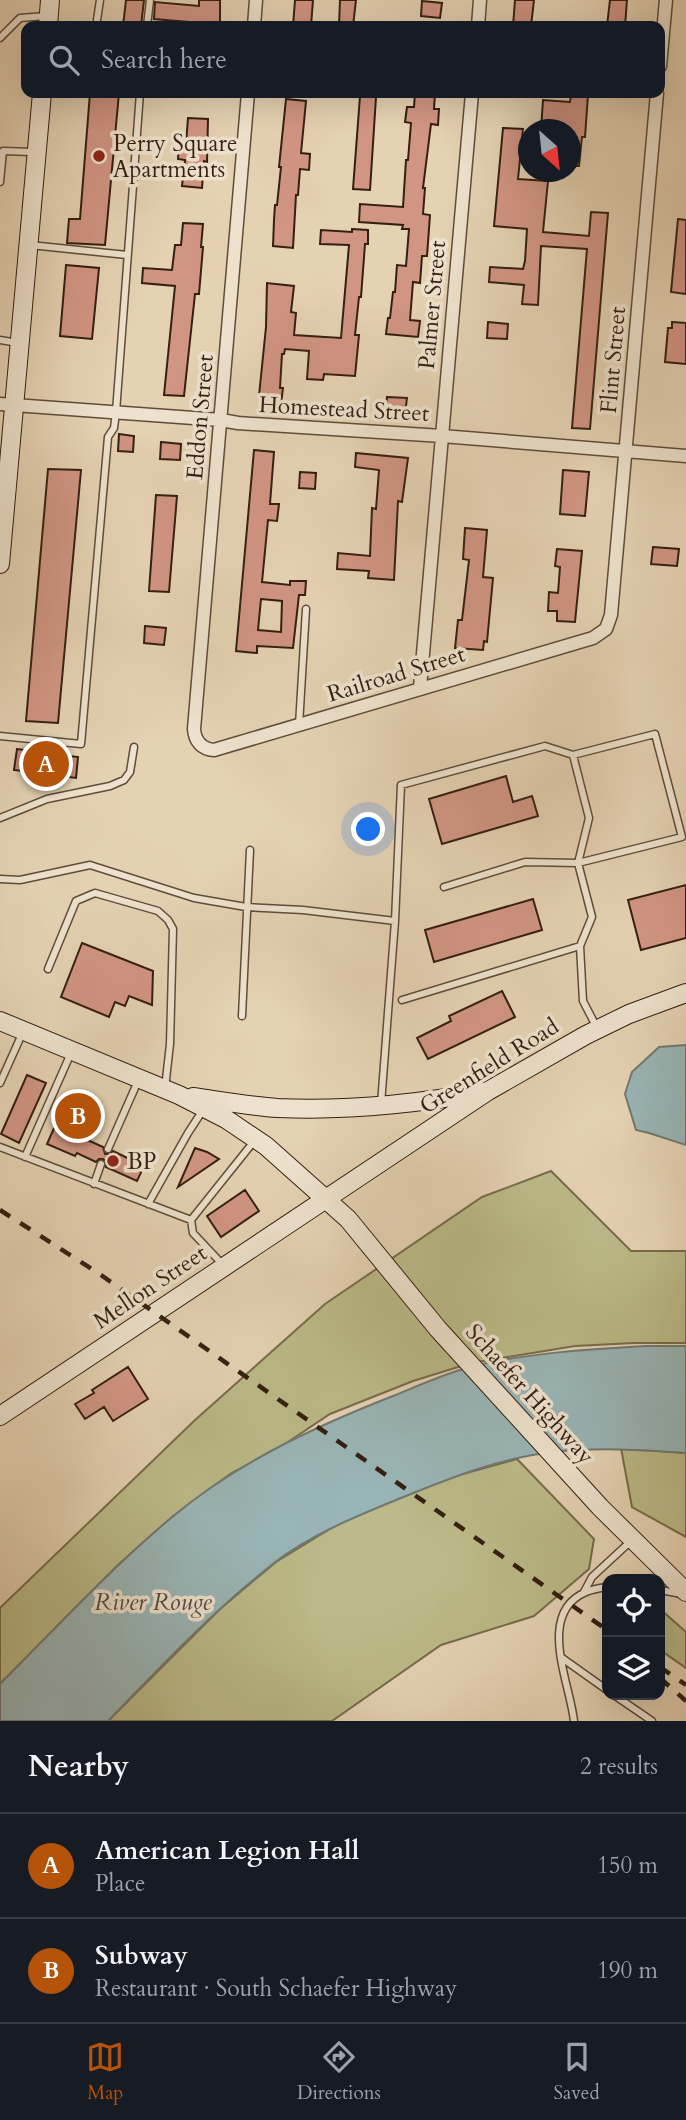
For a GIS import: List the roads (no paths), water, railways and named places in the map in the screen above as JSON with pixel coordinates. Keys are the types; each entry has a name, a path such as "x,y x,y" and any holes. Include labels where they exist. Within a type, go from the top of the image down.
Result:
{"main road":[{"path":"0,564 7,405 20,343 42,98"},
{"name":"Greenfield Road","path":"327,1200 488,1091 598,1029 629,1014 686,993"},
{"path":"0,1021 172,1093 276,1108 381,1106 434,1101 488,1091"},
{"name":"Schaefer Highway","path":"172,1093 205,1108 256,1138 348,1219 438,1329 600,1507 686,1593"},
{"name":"Mellon Street","path":"0,1416 327,1200"}],"street":[{"path":"254,21 256,0"},
{"path":"479,21 481,0"},
{"path":"664,21 666,0"},
{"name":"Eddon Street","path":"199,743 194,729 248,98"},
{"name":"Palmer Street","path":"420,688 472,98"},
{"name":"Flint Street","path":"606,629 611,615 657,98"},
{"name":"Homestead Street","path":"7,405 686,456"},
{"name":"Railroad Street","path":"199,743 214,750 593,638 606,629"}],"lane":[{"path":"97,20 100,0"},
{"path":"148,21 150,0"},
{"path":"0,38 20,18 49,14"},
{"path":"0,736 81,744 108,437 114,428 116,412 140,98"},
{"path":"0,182 3,151 37,152"},
{"path":"29,245 127,255"},
{"path":"0,340 20,343"},
{"path":"299,725 306,609"},
{"path":"381,1106 395,920 401,785 545,746 573,755 655,734 682,837 578,863 526,862 444,887"},
{"path":"0,818 47,799 110,786 124,780 130,772 134,747"},
{"path":"573,755 589,818 578,863 592,917 580,946 583,1001 598,1029"},
{"path":"242,1016 250,850"},
{"path":"0,880 20,880 90,865 194,898 246,907 395,920"},
{"path":"48,969 76,901 94,893 158,911 168,920 173,929 170,1044 172,1093"},
{"path":"402,1000 580,946"},
{"path":"0,1083 23,1030"},
{"path":"25,1157 72,1051"},
{"path":"108,1149 139,1079"},
{"path":"148,1204 205,1108"},
{"path":"225,1267 193,1233 191,1220 256,1138"},
{"path":"0,1147 191,1220"},
{"path":"94,1184 101,1164"},
{"path":"574,1721 557,1634 562,1616 570,1603 584,1592 592,1577 632,1540"},
{"path":"584,1592 602,1588"},
{"path":"665,1591 686,1593"},
{"path":"562,1658 602,1686"},
{"path":"621,1700 652,1721"}],"water":[{"path":"686,1045 686,1145 636,1130 625,1094 632,1072 659,1047"},
{"name":"River Rouge","path":"646,1346 686,1346 686,1453 603,1449 553,1452 495,1464 438,1483 335,1526 274,1563 209,1619 108,1721 0,1721 0,1684 148,1537 196,1498 249,1463 334,1420 466,1368 540,1355"}],"railway":[{"path":"0,1210 101,1275 602,1626"},
{"path":"665,1670 686,1685"},
{"path":"665,1682 686,1701"}],"place":[{"name":"Perry Square Apartments","path":"99,156"},
{"name":"American Legion Hall","path":"46,764"},
{"name":"Subway","path":"78,1116"},
{"name":"BP","path":"113,1161"}]}
